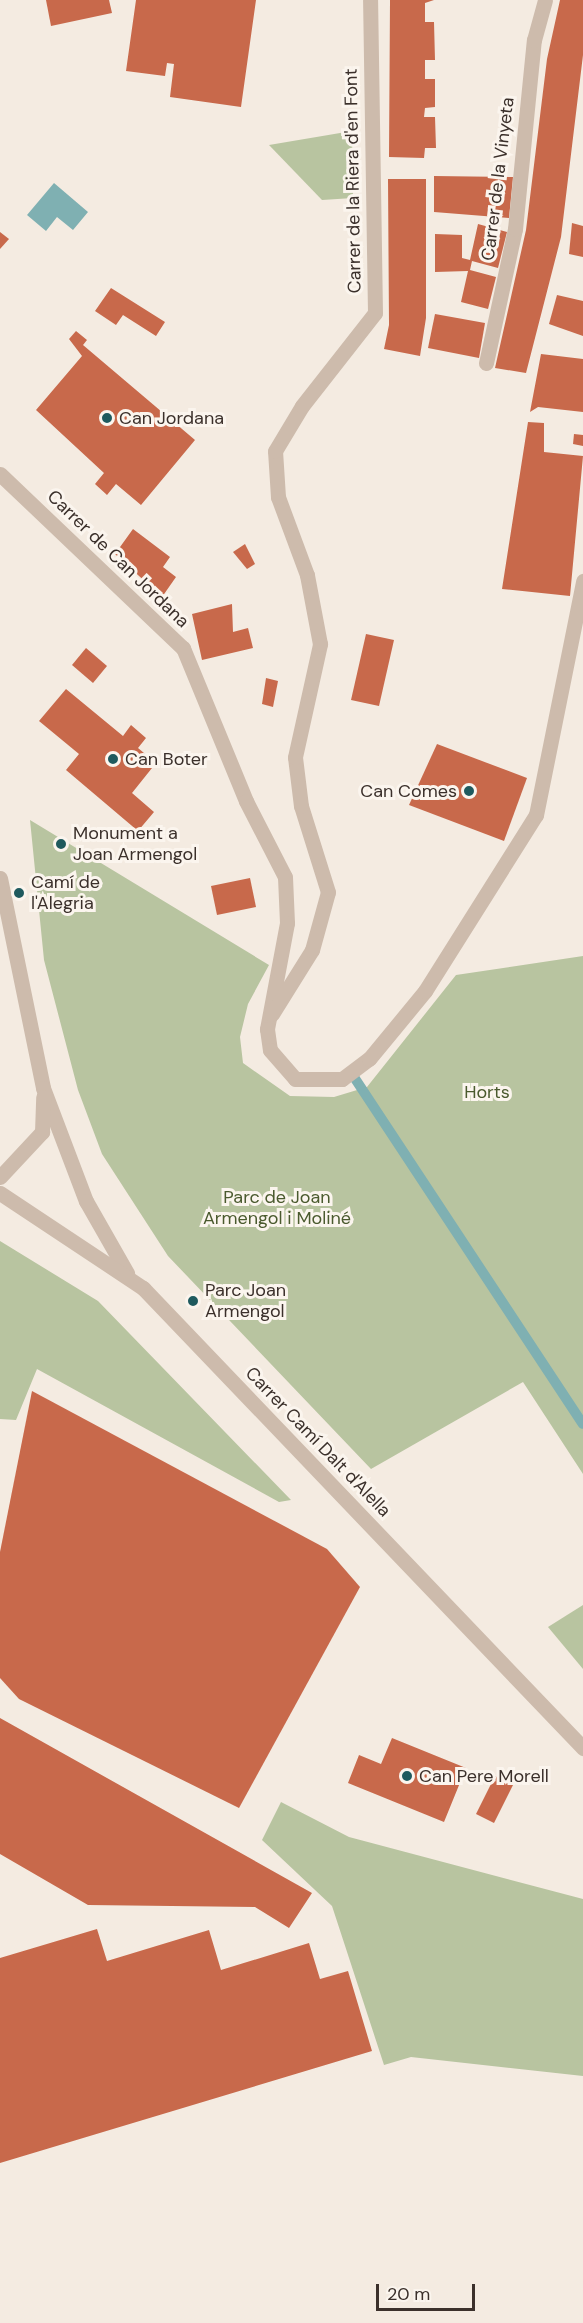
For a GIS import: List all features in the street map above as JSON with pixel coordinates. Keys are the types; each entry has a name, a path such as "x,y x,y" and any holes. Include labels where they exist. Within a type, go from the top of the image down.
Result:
{"street":[{"name":"Carrer de la Riera d'en Font","path":"268,1018 312,950 328,892 301,806 295,757 320,644 307,575 278,497 275,451 302,406 375,313 370,0"},
{"name":"Carrer de la Vinyeta","path":"486,363 515,229 534,40 545,0"},
{"name":"Carrer de Can Jordana","path":"0,474 183,648 246,801 285,877 287,923 268,1018 270,1050 280,1066 295,1079 330,1081 352,1074 369,1059 426,992 536,815 583,581"},
{"path":"0,878 43,1088 86,1202 128,1276"},
{"path":"0,1177 42,1132 43,1088"},
{"name":"Carrer Camí Dalt d'Alella","path":"0,1193 128,1276 583,1748"}],"green space":[{"path":"352,131 353,198 322,200 269,145"},
{"name":"Parc de Joan Armengol i Moliné","path":"30,820 269,965 248,1004 240,1037 243,1063 290,1096 334,1097 367,1087 456,975 583,956 583,1474 523,1382 371,1469 168,1256 102,1154 78,1090 44,960"},
{"path":"0,1241 98,1301 291,1500 279,1502 37,1369 16,1420 0,1419"},
{"path":"583,1605 583,1669 548,1627"},
{"path":"281,1802 349,1837 583,1899 583,2076 411,2057 384,2065 332,1906 262,1840"}],"water":[{"path":"54,183 88,212 73,230 57,217 46,231 27,215"}],"building":[{"path":"46,0 109,0 112,13 51,26"},
{"path":"136,0 256,0 241,107 170,97 174,64 167,63 165,76 126,71"},
{"path":"390,0 434,0 425,3 425,22 434,22 435,60 425,60 425,79 435,79 435,107 425,108 424,117 435,117 436,148 425,148 424,158 389,157"},
{"path":"560,0 583,0 583,55 561,237 526,373 495,368 526,230 547,59"},
{"path":"434,176 513,177 509,218 434,212"},
{"path":"388,179 426,179 426,318 420,356 384,349 389,325"},
{"path":"572,223 583,226 583,257 569,254"},
{"path":"478,224 507,232 498,268 472,261 470,270 496,277 488,309 461,302 468,271 435,272 435,234 462,235 462,258 470,260"},
{"path":"0,232 9,239 0,249"},
{"path":"111,288 165,322 156,336 123,315 116,325 95,311"},
{"path":"557,295 583,301 583,336 549,324"},
{"path":"435,314 485,323 479,358 428,348"},
{"name":"Can Jordana","path":"76,331 87,340 83,345 195,440 141,505 116,484 107,495 95,484 104,473 36,410 82,356 69,339"},
{"path":"541,354 583,359 583,412 538,407 530,412"},
{"path":"528,422 544,423 544,452 583,456 570,596 502,589"},
{"path":"574,434 583,435 583,446 573,444"},
{"path":"133,529 170,557 163,567 176,577 162,597 115,554"},
{"path":"245,544 255,564 247,569 233,552"},
{"path":"232,604 233,632 248,628 253,648 202,660 192,614"},
{"path":"366,634 394,640 379,706 351,700"},
{"path":"86,648 107,666 93,683 72,665"},
{"path":"266,678 278,681 273,707 262,704"},
{"name":"Can Boter","path":"66,689 123,736 131,725 146,738 138,748 156,763 132,793 154,812 138,831 66,770 79,754 39,721"},
{"name":"Can Comes","path":"437,744 527,778 504,841 409,805"},
{"path":"250,878 256,907 217,915 211,886"},
{"path":"32,1391 327,1549 360,1587 239,1808 19,1699 0,1678 0,1552"},
{"path":"0,1718 312,1893 289,1928 255,1907 88,1905 0,1854"},
{"name":"Can Pere Morell","path":"392,1738 466,1768 444,1822 348,1783 359,1755 381,1764"},
{"path":"495,1776 513,1785 494,1823 476,1814"},
{"path":"97,1929 107,1961 209,1930 221,1970 309,1943 320,1979 348,1971 372,2051 0,2163 0,1958"}],"waterway":[{"path":"352,1074 583,1424"}],"place":[{"name":"Can Jordana","path":"107,418"},
{"name":"Can Boter","path":"113,759"},
{"name":"Can Comes","path":"469,791"},
{"name":"Monument a Joan Armengol","path":"61,844"},
{"name":"Camí de l'Alegria","path":"19,893"},
{"name":"Parc Joan Armengol","path":"193,1301"},
{"name":"Can Pere Morell","path":"407,1776"}],"park label":[{"name":"Horts","path":"487,1092"}]}
